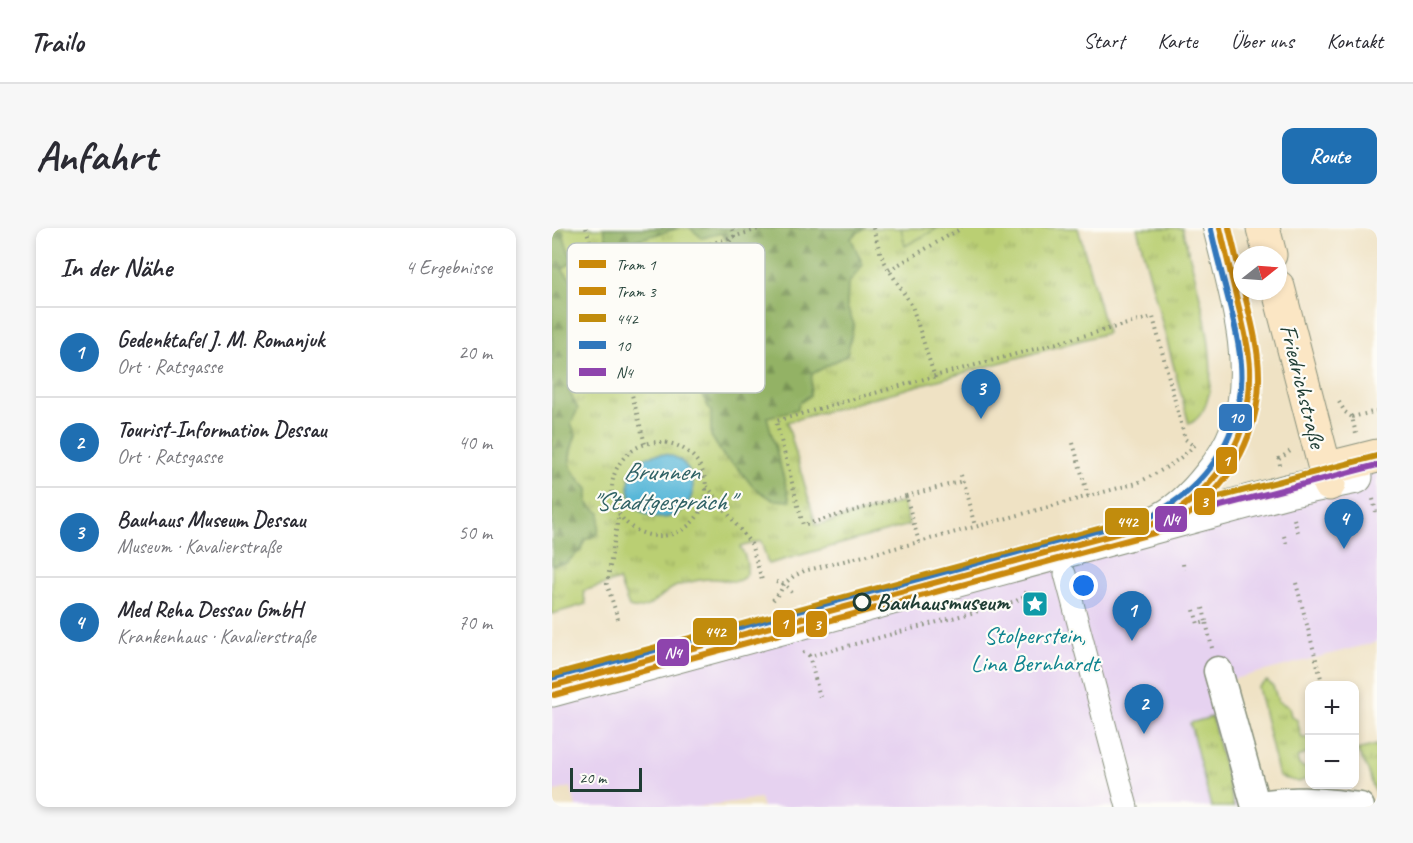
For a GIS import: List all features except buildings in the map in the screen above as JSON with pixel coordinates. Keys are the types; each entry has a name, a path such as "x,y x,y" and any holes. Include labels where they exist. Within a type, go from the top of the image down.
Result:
{"main road":[{"path":"1263,228 1268,246"},
{"name":"Friedrichstraße","path":"1281,300 1327,476"},
{"path":"1327,476 1374,467"}],"street":[{"path":"552,675 1151,523 1287,491 1327,476"},
{"path":"552,690 1151,523 1188,504 1327,476"},
{"path":"1065,574 1127,807"},
{"path":"1218,671 1256,806 1273,802 1305,801 1360,807"}],"lane":[{"path":"1151,523 1162,509 1196,478 1219,445 1234,406 1237,381 1234,332 1210,228"},
{"path":"1188,504 1209,485 1234,449 1247,411 1250,391 1247,339 1220,228"}],"path":[{"path":"586,228 591,243"},
{"path":"732,228 734,236"},
{"path":"711,243 762,228"},
{"path":"873,228 881,255 912,306 935,378"},
{"path":"889,270 962,228"},
{"path":"729,243 734,236"},
{"path":"963,481 803,525 776,421 935,378 1130,321 1153,317 1185,439 1194,446"},
{"path":"632,393 645,444"},
{"path":"1345,411 1352,417 1377,411"},
{"path":"784,584 804,571 826,564 919,542 1137,483 1184,456 1198,439"},
{"path":"658,442 673,444 696,459 703,472 706,485 705,501 698,515 687,527 673,534 657,536 642,533 629,525 619,512 614,499 615,472 622,460 632,450 645,444 658,442"},
{"path":"1073,443 1088,496"},
{"path":"961,475 975,526"},
{"path":"942,480 944,486"},
{"path":"706,485 751,544 762,580"},
{"path":"906,496 919,542"},
{"path":"618,619 607,584 619,512"},
{"path":"1292,512 1298,532"},
{"path":"1284,536 1287,546"},
{"path":"1183,564 1184,570"},
{"path":"1296,583 1322,681"},
{"path":"821,701 810,656 1016,601"},
{"path":"1203,608 1218,671"},
{"path":"1194,610 1198,624 1206,622"}],"shaded area":[{"path":"1377,463 1377,642 1214,684 1245,807 763,807 760,798 697,807 576,807 571,787 552,792 552,683"}],"green space":[{"path":"552,228 1078,228 1107,333 787,422 816,525 903,502 909,525 768,564 761,541 740,547 747,566 742,579 688,582 671,589 643,608 629,607 619,580 583,591 586,604 552,614"},
{"path":"604,228 679,228 626,243 615,243 606,239"},
{"path":"690,228 864,228 851,238 863,265 848,284 847,307 854,324 847,355 812,374 810,396 799,403 798,409 767,417 790,501 773,500 753,487 739,469 724,457 711,436 711,412 702,395 698,393 765,393 765,243 728,243 721,233 702,238"},
{"path":"901,228 938,228 905,246"},
{"path":"1137,228 1182,228 1194,272 1211,363 1210,390 1203,411 1189,424"},
{"path":"563,231 567,246 567,265 562,269 567,275 567,393 570,393 578,409 571,423 576,435 570,453 570,465 588,489 588,504 600,513 598,534 585,540 581,550 566,563 552,565 552,232"},
{"path":"1267,681 1273,686 1278,701 1289,707 1291,716 1297,720 1302,738 1305,738 1305,754 1297,757 1299,765 1305,768 1305,779 1299,782 1279,777 1258,687"},
{"path":"1212,717 1234,807 1211,807 1190,723"},
{"path":"1377,745 1377,794 1359,754 1359,750"}],"water":[{"name":"Brunnen \"Stadtgespräch\"","path":"661,454 673,456 684,463 691,474 693,486 691,498 684,509 673,516 661,518 649,516 638,509 631,498 629,486 631,474 638,463 649,456"}],"tram line":[{"name":"1","path":"552,686 1160,522 1181,508 1200,493 1228,458 1245,417 1249,394 1250,368 1247,344 1220,228"},
{"name":"3","path":"1229,228 1233,246"},
{"name":"3","path":"554,695 1165,530 1206,500 1219,486 1241,454 1248,436 1258,398 1259,379 1256,342 1246,300"}],"transit line":[{"name":"10","path":"552,681 1144,521 1176,501 1199,480 1221,451 1229,435 1239,401 1241,383 1239,348 1211,230"},
{"name":"442","path":"552,675 1377,456"},
{"name":"N4","path":"554,684 1377,465"}],"place":[{"name":"Bauhaus Museum Dessau","path":"981,419"},
{"name":"Med Reha Dessau GmbH","path":"1344,549"},
{"name":"Bauhausmuseum","path":"862,602"},
{"name":"Stolperstein, Lina Bernhardt","path":"1035,604"},
{"name":"Gedenktafel J. M. Romanjuk","path":"1132,641"},
{"name":"Tourist-Information Dessau","path":"1144,734"}]}
